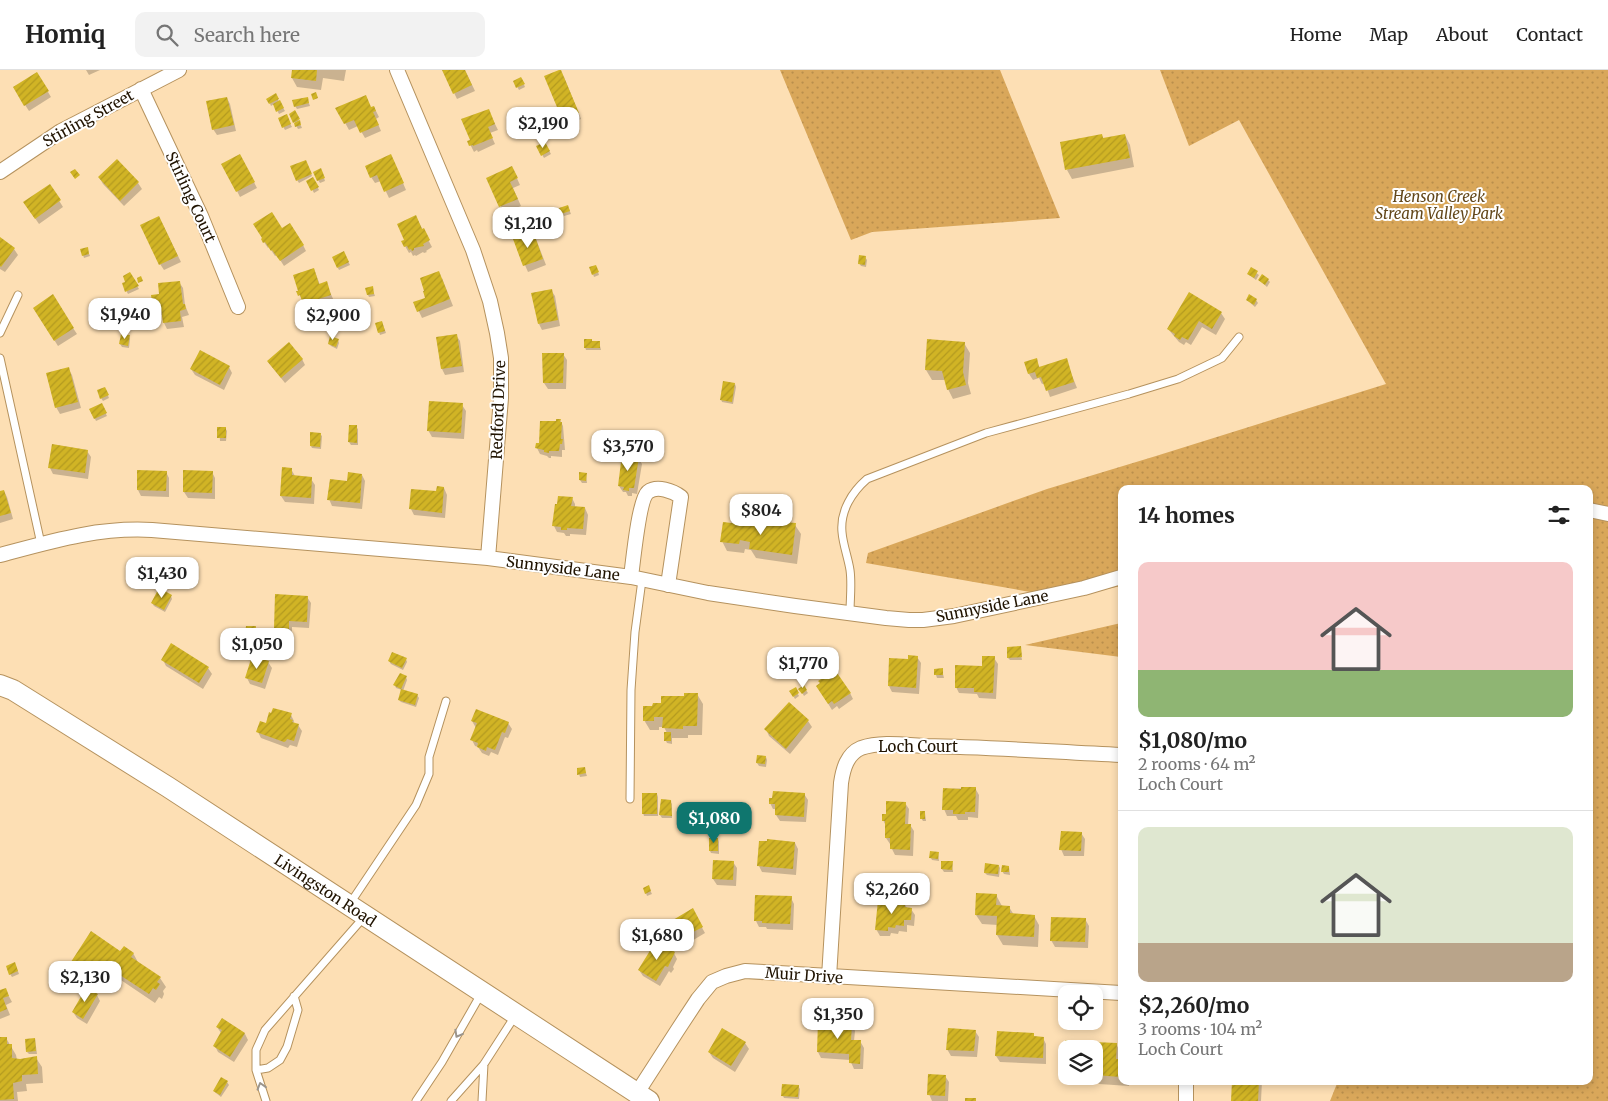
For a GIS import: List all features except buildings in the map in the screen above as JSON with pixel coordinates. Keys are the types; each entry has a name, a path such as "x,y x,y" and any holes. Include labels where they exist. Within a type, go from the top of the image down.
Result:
{"main road":[{"name":"Livingston Road","path":"0,684 111,751 643,1097"}],"street":[{"name":"Stirling Street","path":"0,172 61,131 179,70"},
{"name":"Redford Drive","path":"397,70 473,250 490,301 497,333 501,358 500,398 488,558"},
{"name":"Stirling Court","path":"141,89 201,216 238,307"},
{"path":"636,578 640,510 644,498 647,492 656,489 672,491 681,497 668,585"},
{"path":"1593,511 1608,514"},
{"name":"Sunnyside Lane","path":"0,555 84,534 126,529 262,538 488,558 636,578 716,594 909,620 949,617 1118,579"},
{"name":"Loch Court","path":"829,976 841,783 845,765 854,753 861,748 891,745 1118,755"},
{"name":"Muir Drive","path":"643,1097 677,1031 698,999 712,982 745,971 1118,993"},
{"path":"1186,1085 1186,1101"}],"lane":[{"path":"0,334 18,295"},
{"path":"850,613 850,571 842,531 843,514 857,488 867,478 986,433 1128,394 1178,378 1222,358 1239,337"},
{"path":"0,358 41,544"},
{"path":"630,799 631,690 636,578"},
{"path":"266,1101 256,1070 256,1050 264,1030 294,996 357,910 416,805 430,774 430,757 446,701"},
{"path":"416,1101 442,1062 482,992"},
{"path":"256,1070 268,1068 280,1060 287,1047 298,1010 294,996"},
{"path":"451,1101 484,1064 516,1014"},
{"path":"482,1101 484,1064"}],"green space":[{"path":"780,70 1000,70 1060,218 872,232 851,240"},
{"name":"Henson Creek Stream Valley Park","path":"1160,70 1608,70 1608,1101 1330,1101 1336,1085 1593,1085 1593,485 1118,485 1118,587 1064,598 866,563 868,553 1047,489 1386,384 1239,120 1189,146"},
{"path":"1118,624 1118,657 1025,645"}]}
